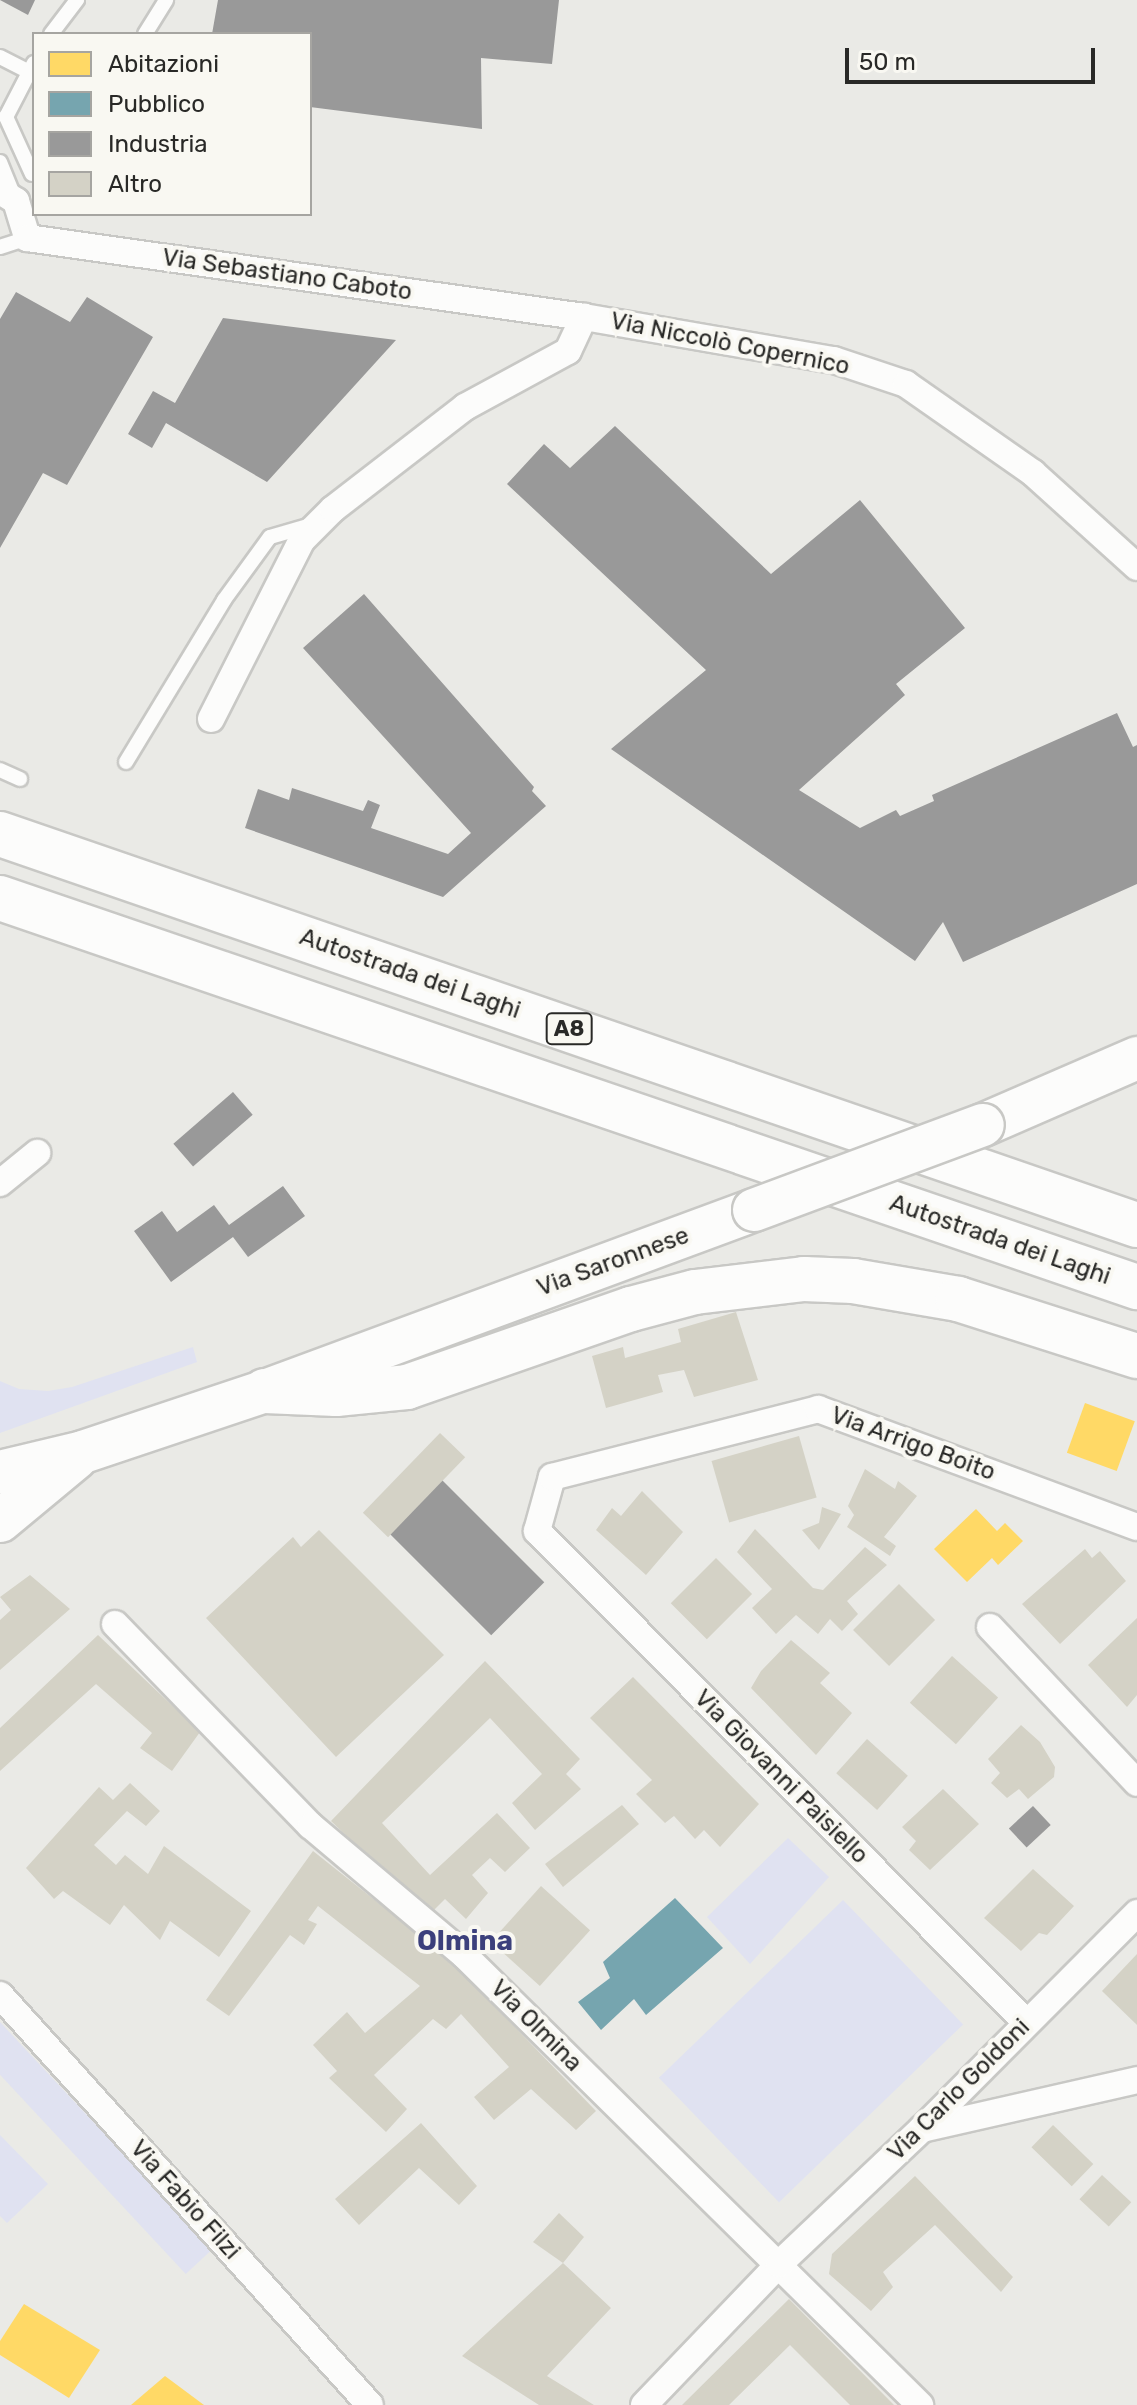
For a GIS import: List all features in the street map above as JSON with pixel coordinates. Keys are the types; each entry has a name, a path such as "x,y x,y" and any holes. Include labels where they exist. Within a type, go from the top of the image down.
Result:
{"highway":[{"name":"Autostrada dei Laghi","path":"0,834 1137,1225"},
{"name":"Autostrada dei Laghi","path":"0,898 1137,1287"},
{"path":"265,1391 336,1394 407,1387 682,1295 804,1279 853,1281 958,1299 1137,1356"}],"main road":[{"name":"Via Saronnese","path":"0,1472 83,1452 265,1391 983,1125 1137,1058"},
{"name":"Via Saronnese","path":"0,1521 83,1452"}],"street":[{"path":"8,196 27,238"},
{"name":"Via Sebastiano Caboto","path":"27,238 584,317"},
{"name":"Via Niccolò Copernico","path":"211,719 302,540 403,452 465,407 568,351 584,317 834,360 906,384 1033,473 1137,567"},
{"path":"1099,1074 1137,1045"},
{"path":"0,1183 37,1153"},
{"name":"Via Arrigo Boito","path":"537,1531 552,1477 818,1409 1137,1527"},
{"name":"Via Giovanni Paisiello","path":"537,1531 1026,2022"},
{"name":"Via Olmina","path":"115,1624 311,1826 464,1955 920,2405"},
{"path":"990,1627 1137,1783"},
{"name":"Via Carlo Goldoni","path":"779,2264 922,2129 1137,1913"},
{"name":"Via Fabio Filzi","path":"0,1995 370,2405"},
{"path":"922,2129 1137,2080"},
{"path":"644,2405 779,2264"}],"lane":[{"path":"53,32 77,0"},
{"path":"146,32 164,8 166,0"},
{"path":"0,57 32,67 6,117 32,171"},
{"path":"0,162 8,196 32,174"},
{"path":"0,247 27,238"},
{"path":"126,762 224,600 270,537 319,523"},
{"path":"0,770 20,779"}],"shaded area":[{"path":"193,1347 197,1362 0,1433 0,1381 19,1389 48,1391 72,1387"},
{"path":"788,1838 829,1877 750,1964 707,1917"},
{"path":"843,1900 963,2024 779,2202 659,2078"},
{"path":"0,2022 212,2249 186,2274 0,2075"},
{"path":"0,2135 48,2184 7,2223 0,2216"}],"building: Abitazioni":[{"path":"1085,1403 1135,1421 1117,1471 1067,1453"},
{"path":"976,1509 997,1531 1005,1523 1023,1541 998,1565 992,1558 967,1582 934,1549"},
{"path":"24,2304 100,2350 69,2398 0,2355 0,2341"},
{"path":"165,2376 204,2405 131,2405"}],"building: Pubblico":[{"path":"675,1898 723,1948 646,2015 634,1999 601,2030 578,2002 610,1978 603,1962"}],"building: Industria":[{"path":"0,0 35,0 28,15"},
{"path":"218,0 559,0 552,64 481,58 482,129 312,107 312,32 212,32"},
{"path":"16,292 70,322 87,297 153,337 67,485 43,473 0,548 0,319"},
{"path":"223,318 396,340 267,482 166,423 152,448 128,434 153,391 175,403"},
{"path":"615,426 771,574 860,500 965,628 896,684 905,695 799,790 860,828 896,810 900,816 934,801 932,795 1117,713 1133,747 1137,745 1137,884 963,962 943,922 915,961 611,749 706,670 507,484 544,444 570,468"},
{"path":"364,594 534,787 532,791 546,806 443,897 245,828 258,789 289,800 292,788 363,811 368,800 380,805 371,828 448,854 471,833 303,648"},
{"path":"233,1092 253,1115 193,1166 173,1144"},
{"path":"283,1186 305,1216 248,1257 233,1237 171,1282 134,1231 162,1211 177,1232 214,1205 229,1225"},
{"path":"441,1479 544,1582 491,1635 388,1532"},
{"path":"1033,1806 1051,1825 1027,1848 1009,1829"}],"building: Altro":[{"path":"736,1312 758,1380 694,1397 684,1370 658,1375 663,1392 606,1408 592,1356 623,1347 625,1358 681,1342 678,1329"},
{"path":"440,1433 465,1457 388,1537 363,1513"},
{"path":"799,1436 817,1498 729,1523 712,1461"},
{"path":"865,1469 895,1489 898,1481 917,1496 884,1537 896,1546 890,1556 847,1527 854,1515 848,1506"},
{"path":"642,1491 683,1532 646,1575 596,1530 612,1508 621,1516"},
{"path":"822,1507 841,1514 819,1550 802,1530 819,1523"},
{"path":"755,1529 813,1588 823,1590 865,1547 887,1565 847,1601 858,1614 842,1631 830,1619 818,1634 796,1615 776,1634 752,1608 772,1589 737,1552"},
{"path":"319,1530 444,1655 336,1757 206,1618 293,1537 301,1547"},
{"path":"1085,1549 1092,1558 1100,1551 1126,1581 1060,1644 1022,1604"},
{"path":"716,1558 752,1594 707,1639 671,1603"},
{"path":"30,1575 70,1609 0,1670 0,1620 11,1610 0,1597"},
{"path":"899,1584 935,1620 889,1666 853,1630"},
{"path":"1137,1618 1137,1695 1127,1707 1088,1665"},
{"path":"98,1635 200,1732 172,1771 140,1748 152,1733 96,1684 0,1771 0,1728"},
{"path":"791,1640 830,1673 820,1683 852,1713 816,1755 751,1688 761,1671"},
{"path":"952,1656 998,1697 956,1744 910,1703"},
{"path":"485,1661 580,1759 566,1774 581,1789 535,1830 512,1803 542,1774 490,1718 382,1823 430,1875 497,1813 530,1848 505,1872 490,1858 472,1875 488,1893 466,1919 445,1899 429,1915 331,1821"},
{"path":"633,1677 759,1804 720,1847 704,1830 695,1839 674,1816 665,1823 636,1794 652,1780 590,1718"},
{"path":"1021,1725 1040,1742 1055,1767 1054,1777 1028,1799 1019,1789 1007,1798 991,1783 1000,1773 988,1759"},
{"path":"867,1739 908,1776 877,1810 836,1773"},
{"path":"130,1783 160,1811 146,1826 127,1811 94,1845 116,1865 125,1855 148,1874 164,1846 251,1911 219,1957 170,1921 160,1940 124,1905 110,1925 63,1891 54,1899 26,1868 99,1787 113,1800"},
{"path":"943,1789 979,1824 930,1870 909,1850 916,1841 902,1827"},
{"path":"622,1805 639,1824 563,1887 545,1864"},
{"path":"313,1851 449,1959 596,2111 576,2130 531,2089 494,2120 474,2097 509,2067 461,2014 446,2029 433,2019 374,2075 407,2109 386,2132 329,2078 337,2071 313,2045 347,2012 365,2033 420,1986 318,1906 308,1920 317,1924 304,1945 290,1935 229,2016 206,2000"},
{"path":"1033,1869 1074,1906 1047,1935 1039,1933 1021,1951 984,1918"},
{"path":"541,1886 590,1930 540,1986 491,1942"},
{"path":"1137,1954 1137,2025 1102,1991"},
{"path":"421,2123 477,2186 459,2205 419,2168 359,2225 335,2199"},
{"path":"1053,2125 1093,2164 1072,2186 1031,2147"},
{"path":"1102,2175 1131,2202 1109,2226 1079,2199"},
{"path":"915,2176 1013,2277 1001,2292 935,2225 883,2272 893,2287 871,2311 829,2274 832,2254"},
{"path":"559,2213 584,2237 563,2263 533,2242"},
{"path":"563,2263 611,2308 547,2376 594,2405 539,2405 462,2356"},
{"path":"789,2299 894,2405 850,2405 790,2345 729,2405 682,2405"}],"district":[{"name":"Olmina","path":"465,1941"}]}
